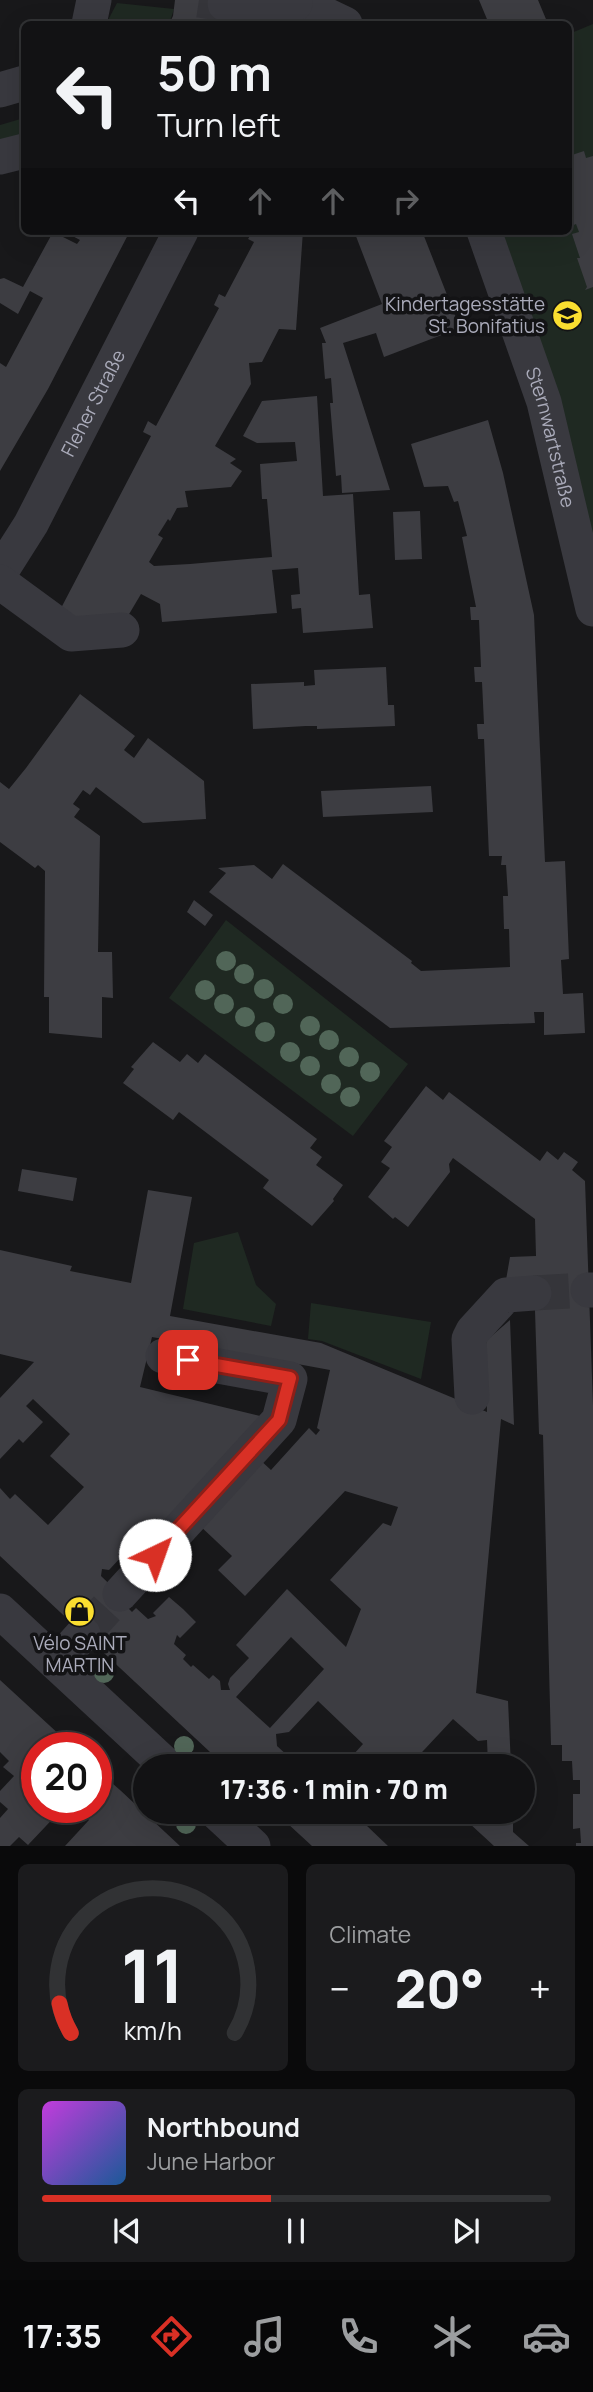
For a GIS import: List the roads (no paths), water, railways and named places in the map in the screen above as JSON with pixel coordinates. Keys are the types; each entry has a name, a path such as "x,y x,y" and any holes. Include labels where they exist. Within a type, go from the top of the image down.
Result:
{"street":[{"path":"90,21 94,0"},
{"path":"225,4 306,11"},
{"path":"0,90 21,84"},
{"path":"0,157 21,152"},
{"name":"Fleher Straße","path":"0,573 31,524 179,235"},
{"name":"Sternwartstraße","path":"486,235 558,400 593,608"},
{"path":"0,582 71,634 122,630"},
{"path":"472,1397 469,1339 472,1331 506,1295 534,1293"},
{"path":"120,1594 279,1420 290,1378 163,1356"},
{"path":"0,1611 154,1754"},
{"path":"57,1663 83,1634"},
{"path":"229,1824 253,1846"}],"tunnel":[{"path":"199,0 225,4"},
{"path":"534,1293 588,1290"},
{"path":"83,1634 120,1594"}],"place":[{"name":"Kindertagesstätte St. Bonifatius","path":"568,315"},
{"name":"Vélo SAINT MARTIN","path":"80,1612"}]}
